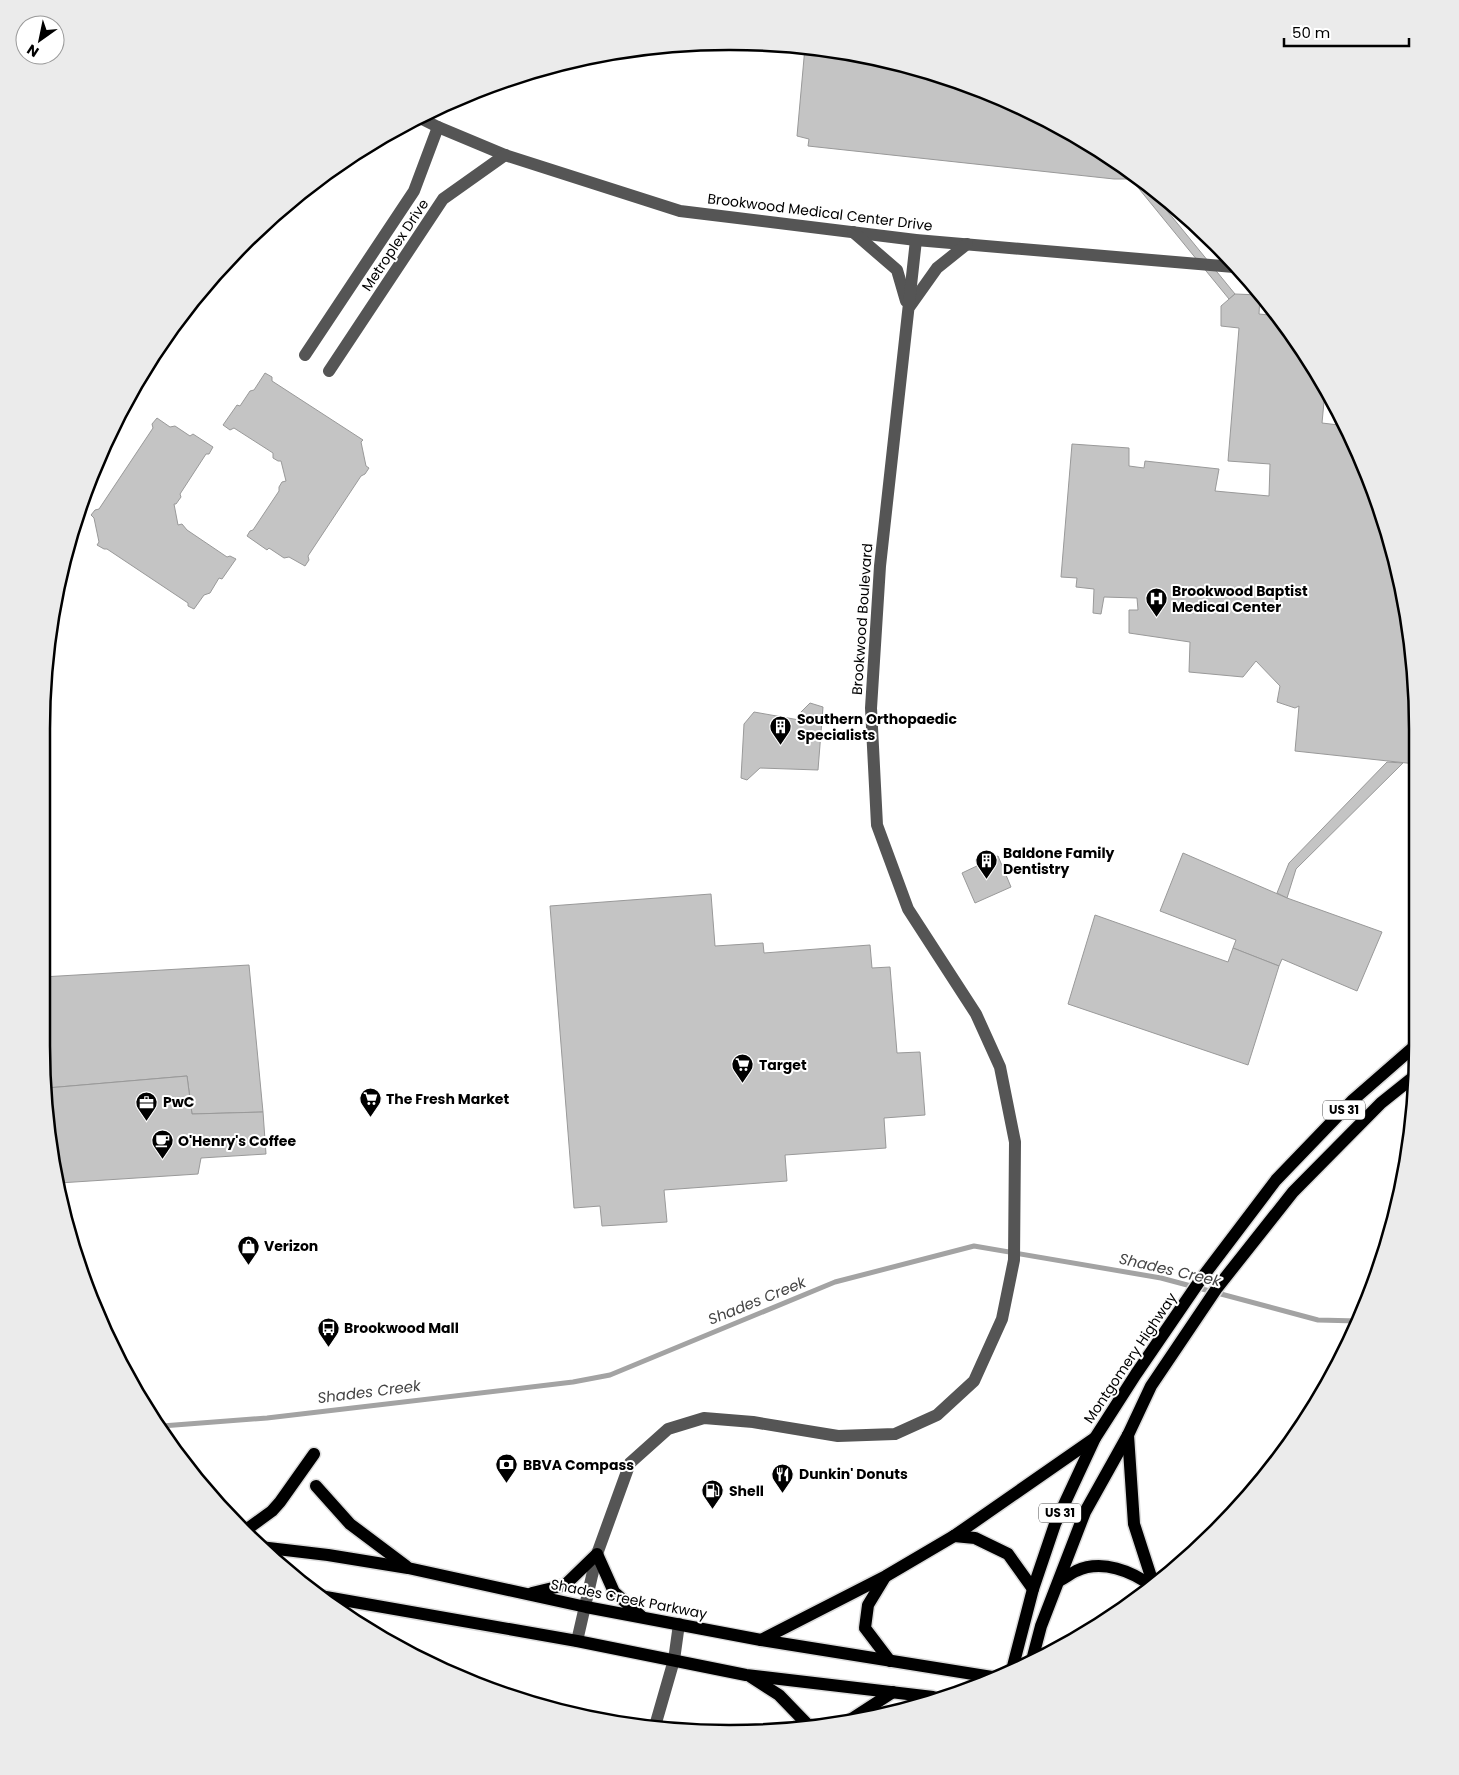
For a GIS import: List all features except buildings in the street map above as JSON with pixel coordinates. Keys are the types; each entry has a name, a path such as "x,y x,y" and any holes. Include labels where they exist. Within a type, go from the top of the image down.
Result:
{"main road":[{"name":"Montgomery Highway","path":"1013,1662 1033,1589 1055,1524 1095,1438 1136,1374 1201,1279 1276,1180 1353,1100 1409,1051"},
{"name":"US 31","path":"1034,1653 1041,1626 1085,1512 1128,1435 1151,1386 1216,1288 1293,1192 1381,1103 1408,1081"},
{"path":"1381,1103 1408,1090"},
{"path":"1128,1435 1134,1524 1151,1579"},
{"path":"761,1640 886,1576 954,1536 1095,1438"},
{"path":"250,1527 272,1511 280,1502 314,1454"},
{"path":"316,1486 350,1524 408,1568"},
{"path":"954,1536 975,1538 1008,1554 1033,1589"},
{"name":"Shades Creek Parkway","path":"272,1548 408,1568 586,1607 761,1640 983,1676"},
{"path":"527,1594 565,1585 597,1554 614,1592 641,1616"},
{"path":"1059,1581 1076,1570 1102,1566 1118,1568 1146,1583"},
{"path":"886,1576 868,1605 865,1628 890,1661"},
{"path":"336,1599 578,1641 746,1675 925,1696"},
{"path":"746,1675 779,1695 804,1721"},
{"path":"862,1712 893,1692"}],"street":[{"name":"Brookwood Medical Center Drive","path":"427,121 506,155 680,211 916,240 1225,265"},
{"name":"Metroplex Drive","path":"305,355 414,191 438,127"},
{"name":"Metroplex Drive","path":"329,371 444,199 506,155"},
{"name":"Brookwood Boulevard","path":"853,232 897,270 908,308"},
{"name":"Brookwood Boulevard","path":"578,1641 597,1554 630,1463 668,1429 704,1418 753,1422 838,1436 895,1434 938,1415 974,1381 1002,1320 1014,1254 1015,1142 1000,1067 976,1014 908,909 877,825 871,708 880,566 916,240"},
{"name":"Brookwood Boulevard","path":"908,308 937,268 967,244"},
{"path":"657,1721 674,1660 679,1624"}],"waterway":[{"name":"Shades Creek","path":"167,1426 267,1418 573,1382 610,1375 835,1282 974,1246 1161,1278 1318,1320 1350,1321"}],"place":[{"name":"Brookwood Baptist Medical Center","path":"1156,618"},
{"name":"Southern Orthopaedic Specialists","path":"781,746"},
{"name":"Baldone Family Dentistry","path":"987,880"},
{"name":"Target","path":"743,1084"},
{"name":"The Fresh Market","path":"370,1118"},
{"name":"PwC","path":"147,1121"},
{"name":"O'Henry's Coffee","path":"162,1160"},
{"name":"Verizon","path":"248,1265"},
{"name":"Brookwood Mall","path":"328,1347"},
{"name":"BBVA Compass","path":"507,1484"},
{"name":"Dunkin' Donuts","path":"783,1493"},
{"name":"Shell","path":"713,1510"}]}
